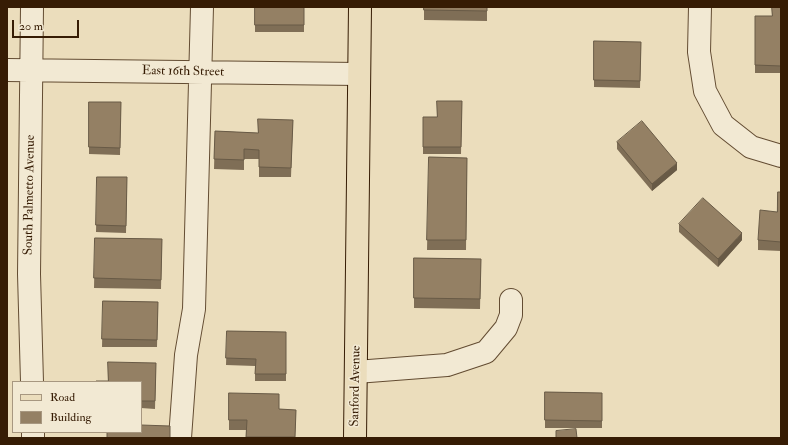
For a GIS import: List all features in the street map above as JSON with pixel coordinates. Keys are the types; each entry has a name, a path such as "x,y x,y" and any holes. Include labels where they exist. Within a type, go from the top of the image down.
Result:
{"main road":[{"name":"Sanford Avenue","path":"356,438 360,7"}],"street":[{"name":"South Palmetto Avenue","path":"32,7 29,274 32,381"},
{"path":"180,438 186,355 194,309 202,7"},
{"path":"700,7 699,52 705,91 723,125 751,147 781,156"},
{"name":"East 16th Street","path":"7,70 359,74"},
{"path":"356,372 447,365 486,352 506,328 511,315 511,300"}],"building":[{"path":"255,7 304,7 304,25 255,25"},
{"path":"424,7 487,7 487,11 424,10"},
{"path":"772,7 781,7 781,66 755,65 755,16 772,16"},
{"path":"594,41 641,42 640,81 594,80"},
{"path":"437,101 462,101 461,147 423,147 423,117 437,117"},
{"path":"89,102 121,102 120,148 89,147"},
{"path":"258,119 293,120 291,168 259,167 259,150 244,149 244,160 214,159 215,131 258,133"},
{"path":"642,121 677,163 652,184 617,142"},
{"path":"429,157 467,158 466,240 427,240"},
{"path":"97,177 127,177 126,226 96,225"},
{"path":"778,192 781,192 781,242 758,240 760,210 777,212"},
{"path":"703,198 742,233 718,259 679,224"},
{"path":"95,238 162,239 161,280 94,278"},
{"path":"414,258 481,259 480,299 414,298"},
{"path":"103,301 158,302 157,340 102,339"},
{"path":"227,331 286,332 286,374 255,374 256,359 226,358"},
{"path":"108,362 156,363 155,401 142,401 142,381 108,381"},
{"path":"545,392 602,393 602,421 545,420"},
{"path":"229,393 279,394 279,409 296,410 295,437 246,437 247,420 229,420"},
{"path":"142,425 170,426 170,438 107,438 107,433 142,433"},
{"path":"576,429 577,438 556,438 556,431"}]}
